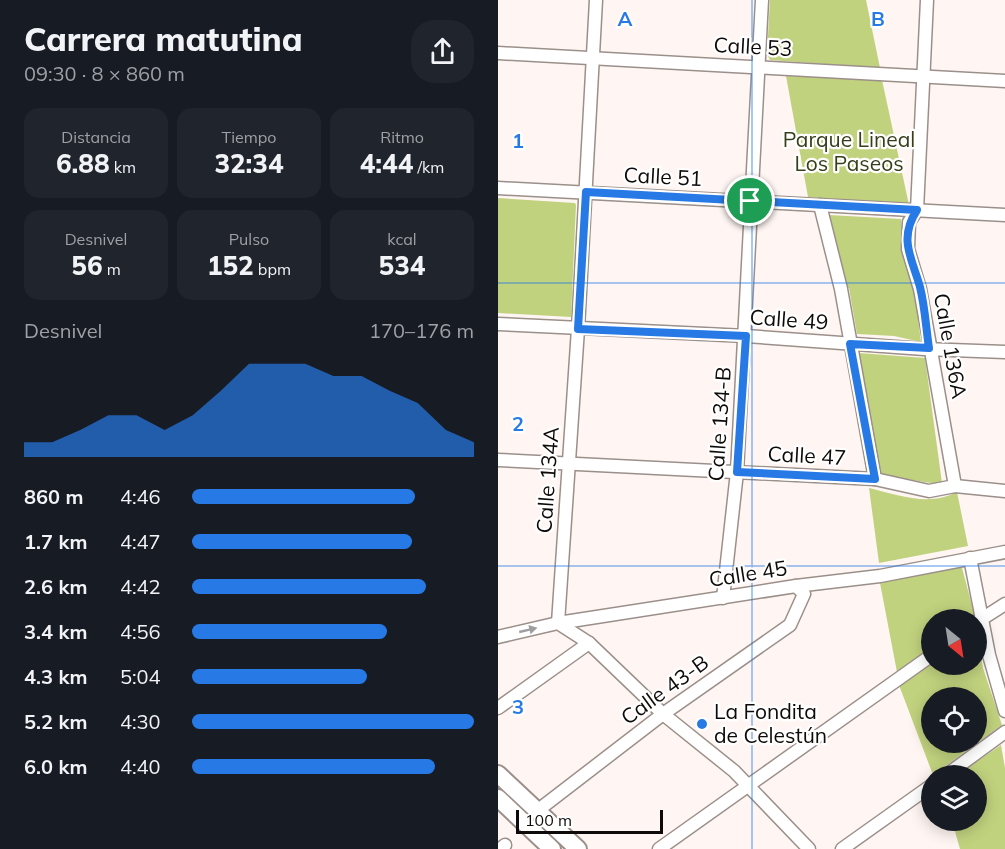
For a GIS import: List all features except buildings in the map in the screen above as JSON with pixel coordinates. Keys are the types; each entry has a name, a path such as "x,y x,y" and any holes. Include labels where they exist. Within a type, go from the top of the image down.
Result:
{"main road":[{"path":"498,774 578,849"},
{"path":"498,798 552,849"}],"street":[{"name":"Calle 134A","path":"558,623 578,329 596,0"},
{"name":"Calle 134-B","path":"723,598 737,472 746,336 750,201 762,0"},
{"name":"Calle 136A","path":"927,0 917,210 909,222 908,249 920,288 955,486"},
{"name":"Calle 53","path":"498,53 1005,81"},
{"name":"Calle 51","path":"498,188 1005,215"},
{"path":"820,205 841,289 875,479"},
{"name":"Calle 49","path":"498,324 1005,352"},
{"name":"Calle 47","path":"498,460 875,479 929,491 955,486 1005,491"},
{"name":"Calle 45","path":"498,637 558,623 723,598 800,590 1005,552"},
{"path":"970,558 977,609"},
{"name":"Calle 43-B","path":"537,811 663,714 790,625 800,590"},
{"path":"987,616 1005,604"},
{"path":"558,623 589,643 663,714 735,771 809,849"},
{"path":"498,708 589,643"},
{"path":"987,648 1005,711"},
{"path":"659,849 921,663"},
{"path":"960,765 1005,732"},
{"path":"842,849 921,793"}],"green space":[{"name":"Parque Lineal Los Paseos","path":"770,0 866,0 880,68 770,60 767,54"},
{"name":"Parque Lineal Los Paseos","path":"786,76 882,80 909,205 808,197"},
{"path":"498,198 575,203 571,317 498,313"},
{"name":"Parque Lineal Los Paseos","path":"829,215 901,219 904,251 914,287 921,342 894,336 857,334 849,288 847,288"},
{"path":"859,353 925,358 942,483 881,475"},
{"path":"869,488 924,499 936,499 957,492 968,546 879,563"},
{"path":"961,564 973,609 921,609 921,655 897,672 880,583"},
{"path":"921,669 921,675 985,675 1002,725 987,736 987,687 921,687 921,743 899,685"},
{"path":"1001,745 1005,768 1005,849 960,849 955,831 987,831 987,765 972,765"},
{"path":"925,753 963,753 947,765 929,765"}],"place":[{"name":"La Fondita de Celestún","path":"702,724"}],"route":[{"path":"586,192 750,201 917,210 909,222 908,249 920,288 929,348 850,344 875,479 737,472 746,336 578,329 586,192"}]}
